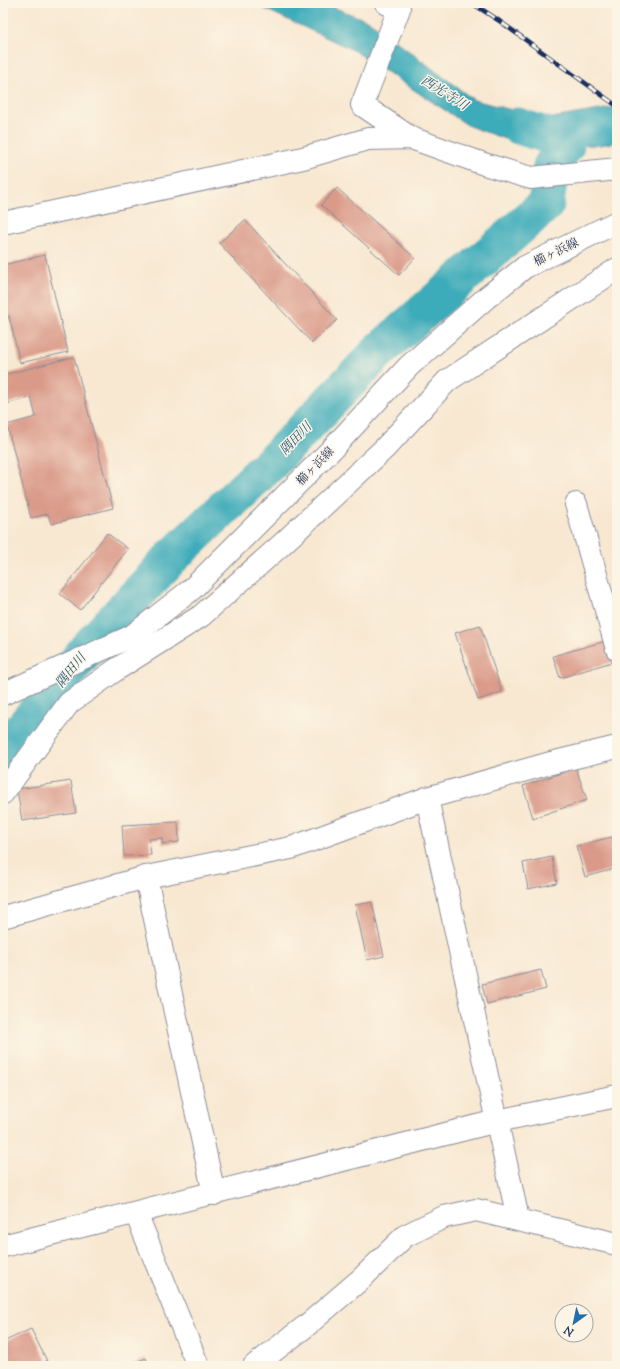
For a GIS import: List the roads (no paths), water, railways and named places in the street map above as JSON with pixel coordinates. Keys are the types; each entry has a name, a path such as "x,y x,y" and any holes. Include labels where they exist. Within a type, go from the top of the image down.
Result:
{"street":[{"path":"386,3 399,9 367,96 362,105 411,138 484,164 531,178 617,168"},
{"path":"3,223 303,158 368,139 411,138"},
{"name":"櫛ヶ浜線","path":"3,694 132,636 192,589 332,449 409,366 486,298 525,267 617,222"},
{"path":"3,793 69,703 117,669 201,616 280,546 384,449 447,381 617,269"},
{"path":"576,504 617,649"},
{"path":"3,917 146,877 291,848 427,798 547,764 617,747"},
{"path":"427,798 518,1219"},
{"path":"146,877 214,1194"},
{"path":"3,1246 214,1194 497,1121 617,1096"},
{"path":"254,1366 306,1326 405,1236 444,1217 476,1210 617,1244"},
{"path":"136,1213 198,1366"}],"water":[{"name":"西光寺川","path":"252,3 322,3 369,21 474,100 546,119 617,107 617,142 600,145 524,146 469,126 353,50"}],"waterway":[{"name":"隅田川","path":"3,752 90,645 171,558 274,460 380,350 546,204 551,166 566,146 546,135 518,126"}],"railway":[{"path":"472,3 617,106"}]}
